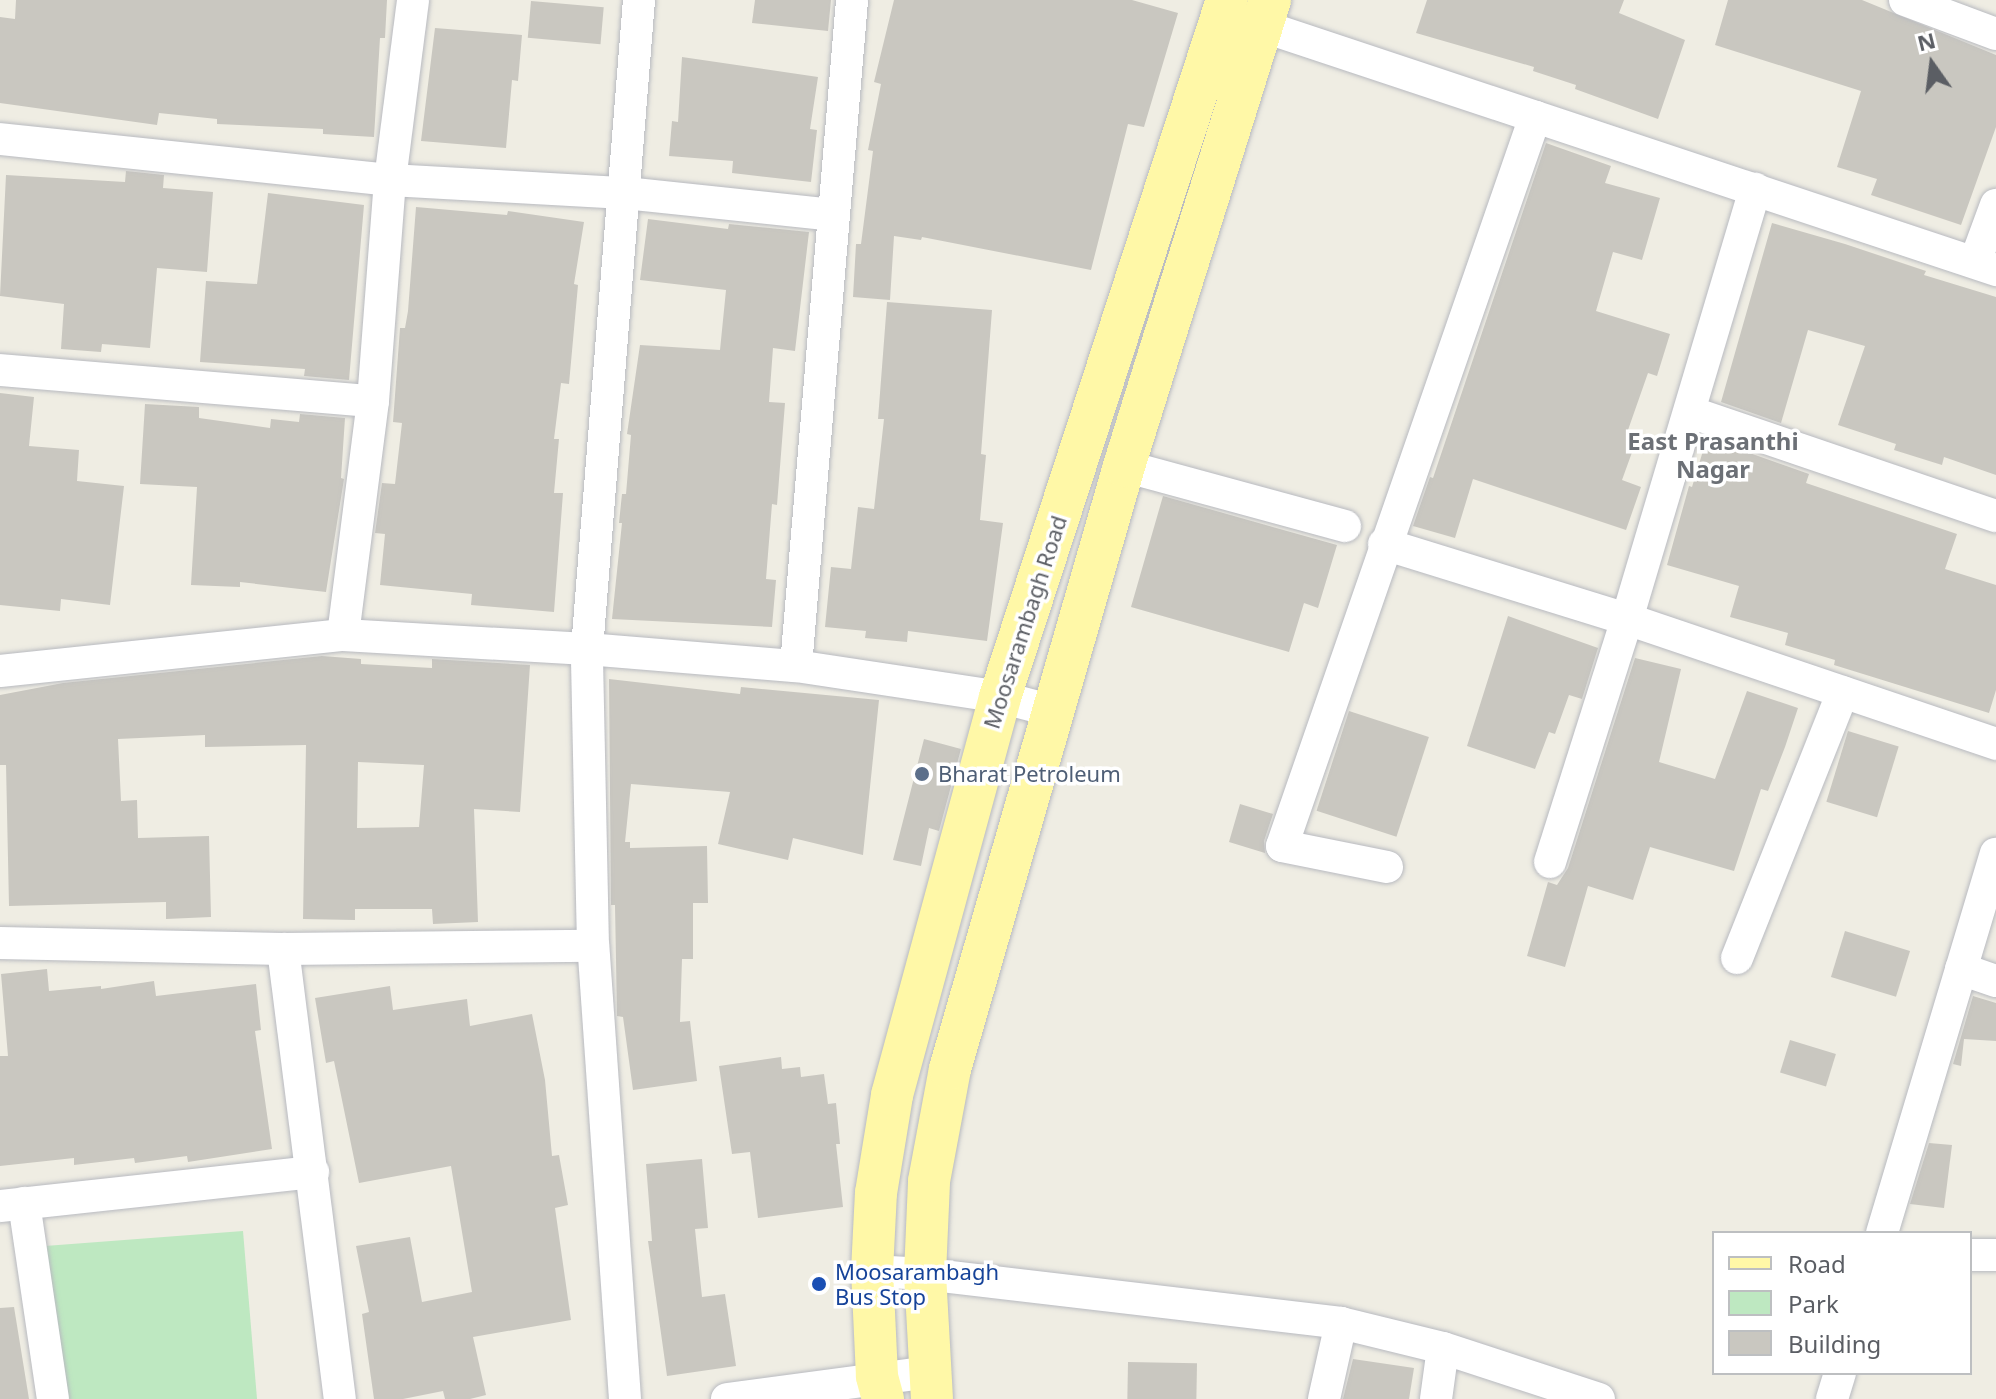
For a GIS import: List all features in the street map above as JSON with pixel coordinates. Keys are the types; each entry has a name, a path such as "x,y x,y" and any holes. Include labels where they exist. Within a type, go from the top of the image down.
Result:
{"main road":[{"path":"930,1386 925,1274 929,1181 950,1069 1124,466 1239,6"},
{"name":"Moosarambagh Road","path":"880,1388 872,1271 876,1193 890,1106 1000,697 1239,6"}],"street":[{"path":"343,635 373,401 390,180 413,0"},
{"path":"625,1399 593,946 587,649 639,0"},
{"path":"796,666 852,0"},
{"path":"1905,0 1996,34"},
{"path":"1239,6 1535,117 1985,266 1996,205"},
{"path":"1387,867 1282,846 1384,544 1535,117"},
{"path":"0,139 390,180 625,193 833,215"},
{"path":"1550,862 1627,619 1755,189"},
{"path":"0,370 373,401"},
{"path":"1690,412 1996,516"},
{"path":"1124,466 1345,526"},
{"path":"1384,544 1627,619 1996,744"},
{"path":"0,671 343,635 587,649 796,666 1000,697 1053,711"},
{"path":"1737,958 1843,692"},
{"path":"1883,1231 1996,854"},
{"path":"0,943 283,949 593,946"},
{"path":"283,949 340,1399"},
{"path":"1961,969 1996,981"},
{"path":"53,1399 12,1204 313,1172"},
{"path":"1972,1255 1996,1255"},
{"path":"872,1271 925,1274 1341,1323 1443,1348 1599,1399"},
{"path":"1324,1399 1341,1323"},
{"path":"1436,1399 1443,1348"},
{"path":"1832,1399 1839,1375"},
{"path":"727,1399 930,1386"}],"green space":[{"path":"243,1231 257,1399 69,1399 45,1246"}],"building":[{"path":"16,0 387,0 385,38 380,38 374,137 323,134 323,129 217,124 217,119 159,113 157,125 0,103 0,17 15,19"},
{"path":"755,0 831,0 828,31 752,23"},
{"path":"894,0 1132,0 1178,13 1144,127 1128,124 1091,270 922,237 921,240 894,236 890,300 853,297 856,244 861,244 873,151 868,150 881,84 874,82"},
{"path":"1427,0 1624,0 1619,13 1685,40 1658,119 1575,89 1576,85 1533,71 1534,67 1416,33"},
{"path":"1728,0 1862,0 1996,55 1996,127 1961,225 1871,195 1877,179 1837,167 1861,91 1715,45"},
{"path":"531,1 604,7 600,44 528,38"},
{"path":"435,28 522,35 518,81 512,80 506,148 421,141"},
{"path":"682,57 818,77 810,129 817,130 811,182 732,173 733,161 669,156 672,121 678,122"},
{"path":"1546,143 1611,166 1605,183 1660,198 1642,260 1613,252 1596,311 1670,334 1657,376 1648,373 1628,430 1639,433 1622,480 1641,487 1626,530 1473,479 1455,538 1413,526 1430,477 1433,478"},
{"path":"126,171 164,175 163,188 213,192 207,272 157,268 150,348 102,344 101,352 61,349 64,304 0,296 6,175 125,182"},
{"path":"268,193 364,205 349,380 304,376 305,369 200,362 206,281 257,284"},
{"path":"416,207 507,215 508,211 584,222 574,284 578,285 569,384 561,383 554,439 559,439 554,493 563,493 554,612 471,605 472,594 380,585 385,534 375,533 382,483 395,484 402,423 393,422 400,328 405,328 408,311"},
{"path":"648,219 728,229 729,224 809,232 795,351 773,348 769,402 785,403 777,505 772,504 766,579 776,580 772,627 612,619 622,523 619,523 622,494 626,494 631,435 627,434 640,345 720,350 726,290 640,280"},
{"path":"1772,223 1845,244 1926,271 1924,275 1996,297 1996,475 1944,457 1942,465 1894,450 1896,444 1838,425 1865,346 1808,330 1781,423 1721,402"},
{"path":"887,302 992,310 981,454 986,455 980,520 1003,523 987,641 908,631 907,642 865,638 866,631 825,627 831,567 851,569 858,507 874,509 884,419 878,419"},
{"path":"0,393 34,397 29,446 79,450 77,481 124,486 110,605 61,599 60,611 0,605"},
{"path":"145,404 199,407 199,418 270,428 271,419 299,422 300,414 345,418 341,478 344,479 326,592 240,582 240,587 191,585 197,487 140,484"},
{"path":"1710,439 1809,474 1806,483 1957,534 1945,569 1996,585 1996,690 1989,713 1834,665 1835,660 1785,645 1788,633 1730,617 1739,586 1667,565 1689,486 1692,487 1706,441"},
{"path":"1163,496 1337,545 1318,608 1304,603 1289,652 1131,607"},
{"path":"1508,616 1598,648 1582,699 1569,695 1555,734 1549,732 1535,769 1467,746"},
{"path":"322,656 361,659 361,664 432,668 432,659 530,665 520,812 474,809 478,922 433,924 432,909 355,909 355,920 303,919 306,745 205,747 205,735 118,739 121,801 137,800 138,838 209,836 211,917 166,919 166,902 9,906 6,765 0,765 0,695 63,683","holes":["358,762 424,765 419,827 357,828"]},
{"path":"1635,658 1681,669 1659,762 1715,779 1747,691 1798,708 1785,747 1768,791 1761,789 1734,871 1650,847 1633,900 1588,886 1565,967 1527,956 1548,882 1557,885 1568,868"},
{"path":"609,679 740,694 741,687 879,700 863,855 793,838 788,860 718,844 730,792 631,784 625,842 630,842 630,848 707,846 708,903 693,903 693,959 682,959 680,1022 690,1021 697,1081 633,1090 623,1017 617,1016 615,905 611,905"},
{"path":"1349,711 1429,737 1396,837 1317,811"},
{"path":"1848,731 1899,746 1877,817 1826,802"},
{"path":"924,739 961,749 939,831 929,828 921,866 893,860"},
{"path":"1240,804 1273,814 1264,841 1265,853 1229,842"},
{"path":"1845,931 1910,951 1896,997 1831,977"},
{"path":"47,969 49,991 101,986 101,989 154,981 156,996 256,984 261,1030 255,1031 272,1149 188,1162 187,1156 135,1163 134,1158 74,1165 74,1158 0,1166 0,1056 8,1056 1,974"},
{"path":"390,986 393,1010 467,999 470,1026 532,1014 545,1080 552,1156 559,1155 568,1205 555,1208 571,1320 473,1337 486,1395 470,1399 445,1399 443,1391 403,1399 374,1399 362,1314 369,1312 356,1246 410,1237 422,1302 472,1292 451,1166 359,1183 334,1061 326,1063 315,998"},
{"path":"1973,996 1996,1003 1996,1041 1964,1039 1961,1066 1953,1064"},
{"path":"1790,1040 1836,1054 1826,1087 1780,1073"},
{"path":"781,1057 782,1069 800,1067 801,1077 824,1074 828,1104 836,1103 840,1144 836,1144 843,1207 758,1218 750,1152 732,1154 719,1066"},
{"path":"1929,1143 1952,1145 1944,1208 1910,1204"},
{"path":"702,1159 708,1228 695,1229 702,1297 725,1294 736,1366 667,1376 648,1241 652,1241 646,1164"},
{"path":"14,1307 29,1399 0,1399 0,1308"},
{"path":"1353,1359 1414,1368 1409,1399 1343,1399"},
{"path":"1128,1362 1197,1363 1196,1399 1127,1399"}],"place":[{"name":"Bharat Petroleum","path":"922,774"},
{"name":"Moosarambagh Bus Stop","path":"819,1284"}],"district":[{"name":"East Prasanthi Nagar","path":"1713,455"}]}
